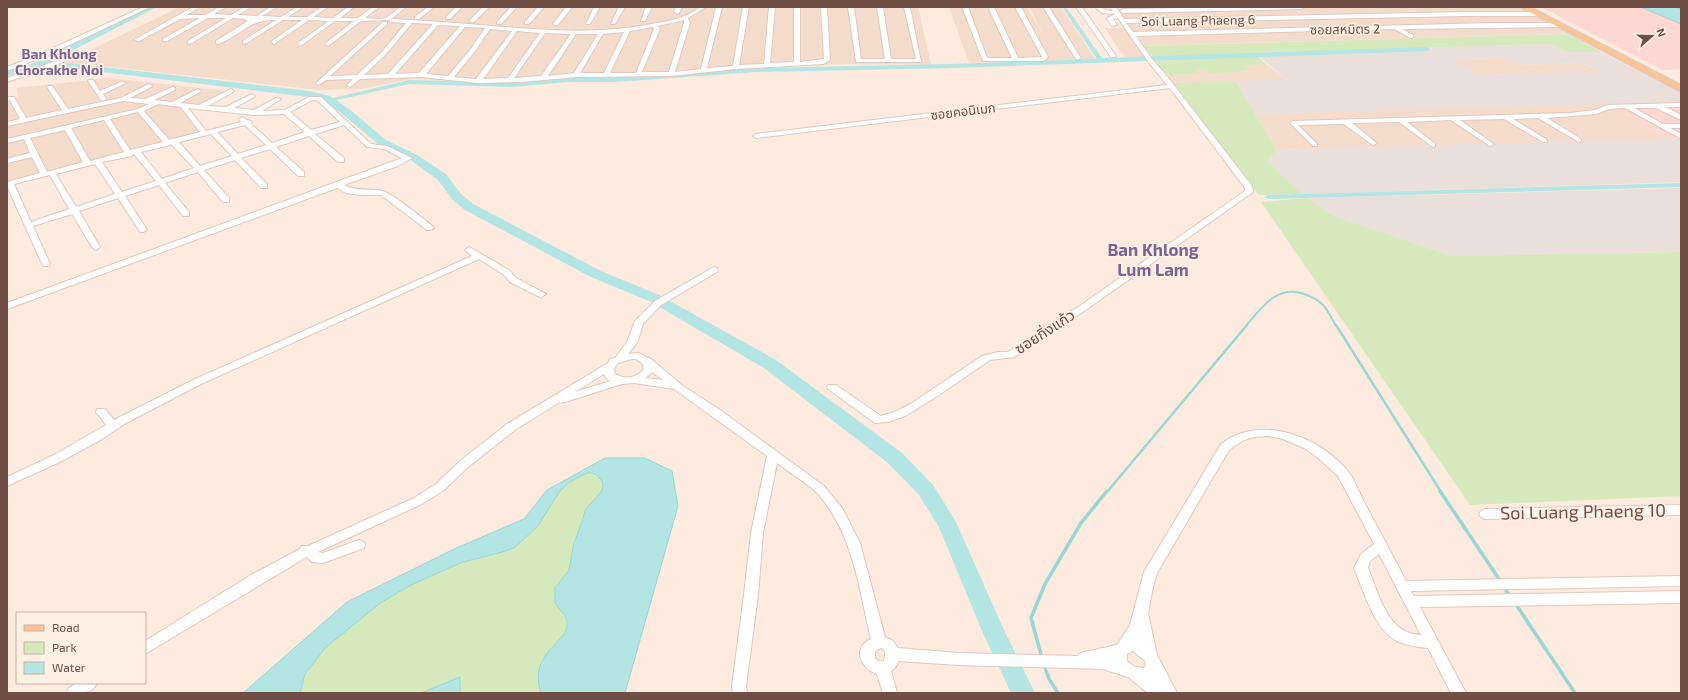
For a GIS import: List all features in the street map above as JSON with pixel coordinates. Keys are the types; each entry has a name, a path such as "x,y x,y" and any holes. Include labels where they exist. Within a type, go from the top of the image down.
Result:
{"main road":[{"path":"1524,7 1534,9 1681,83"},
{"path":"1534,9 1558,25 1681,89"}],"street":[{"path":"7,69 42,56 147,7"},
{"path":"137,40 197,7"},
{"path":"165,40 223,7"},
{"path":"190,42 248,7"},
{"path":"261,18 274,7"},
{"path":"245,42 300,7"},
{"path":"274,42 325,7"},
{"path":"300,44 351,7"},
{"path":"328,44 376,7"},
{"path":"319,83 403,7"},
{"path":"417,18 431,7"},
{"path":"448,18 459,7"},
{"path":"472,21 486,7"},
{"path":"499,23 514,7"},
{"path":"528,23 541,7"},
{"path":"556,24 569,7"},
{"path":"588,23 597,7"},
{"path":"613,23 622,7"},
{"path":"644,20 649,7"},
{"path":"218,42 251,20 261,18 437,23 543,32 601,33 655,26 686,18 703,7"},
{"path":"703,70 719,7"},
{"path":"736,67 746,7"},
{"path":"766,65 772,7"},
{"path":"797,7 797,63"},
{"path":"325,78 420,75 478,81 510,80 576,75 670,74 736,67 823,62 827,60 824,7"},
{"path":"851,7 858,60 920,60 907,7"},
{"path":"880,7 888,61"},
{"path":"965,7 984,59 990,61 1045,57 1018,7"},
{"path":"991,7 1016,60"},
{"path":"1046,7 1078,58"},
{"path":"1079,7 1113,56"},
{"path":"1114,7 1120,13 1123,21 1147,57 1171,86"},
{"path":"1101,8 1107,13 1120,13 1302,7"},
{"name":"Soi Luang Phaeng 6","path":"1123,21 1534,9"},
{"path":"1114,26 1110,18 1120,13"},
{"path":"179,17 233,16 251,20"},
{"path":"670,74 687,23 686,18"},
{"path":"350,85 392,45 410,22"},
{"path":"390,76 437,23"},
{"path":"420,75 443,51 464,25"},
{"path":"1493,25 1505,32"},
{"name":"ซอยสหมิตร 2","path":"1132,34 1493,25 1558,25"},
{"path":"638,75 657,29 655,26"},
{"path":"1481,26 1489,33"},
{"path":"450,78 474,50 488,27"},
{"path":"1396,28 1411,36"},
{"path":"478,81 516,29"},
{"path":"606,75 628,30"},
{"path":"510,80 543,32"},
{"path":"543,78 574,33"},
{"path":"576,75 601,33"},
{"path":"7,80 62,61 42,56"},
{"path":"91,81 106,102"},
{"path":"100,93 123,83"},
{"path":"7,124 123,99 149,86"},
{"name":"ซอยคอนิเมก","path":"756,136 1171,86"},
{"name":"ซอยกิ่งแก้ว","path":"832,386 879,420 892,418 911,408 986,358 998,355 1010,355 1084,307 1249,192 1249,188 1171,86"},
{"path":"50,87 66,111"},
{"path":"147,102 173,89"},
{"path":"173,104 198,91"},
{"path":"200,107 232,91"},
{"path":"226,110 252,96"},
{"path":"7,99 12,98 24,120"},
{"path":"7,306 408,158 386,147 369,146 319,98 311,98 286,112 254,113 123,99"},
{"path":"254,113 278,99"},
{"path":"7,141 140,110 156,103"},
{"path":"182,105 264,186"},
{"path":"1657,105 1681,118"},
{"path":"1315,145 1293,123 1540,116 1593,113 1606,107 1681,105"},
{"path":"1625,106 1680,136"},
{"path":"140,110 171,143 199,169 226,200"},
{"path":"234,110 301,174"},
{"path":"286,112 341,160"},
{"path":"1540,116 1579,140"},
{"path":"1506,117 1545,141"},
{"path":"106,118 133,153 160,182 186,214"},
{"path":"1452,118 1490,144"},
{"path":"1399,120 1433,145"},
{"path":"1345,121 1373,143"},
{"path":"46,264 8,182 47,172 98,162 248,123"},
{"path":"29,225 310,133 345,123"},
{"path":"1662,126 1681,126"},
{"path":"67,127 88,164"},
{"path":"26,137 35,154 74,210 96,247"},
{"path":"7,161 35,154"},
{"path":"98,162 143,230"},
{"path":"350,180 358,187 357,191"},
{"path":"337,185 349,191 357,191 360,193 375,192 383,194 430,228"},
{"path":"469,250 506,272 513,280 541,294"},
{"path":"7,482 58,458 141,410 197,382 479,256"},
{"path":"620,381 610,376 609,369 632,343 638,323 658,303 714,270"},
{"path":"632,343 646,361 679,388 716,413 820,489 838,511 854,543 879,643"},
{"path":"146,647 256,579 306,550 418,501 440,486 464,464 511,427 615,362 632,356 646,361 649,369 646,373 634,380"},
{"path":"542,407 620,381 634,380 660,383 679,388"},
{"path":"101,412 113,426"},
{"path":"1160,693 1131,672 1119,659 1123,648 1137,627 1151,572 1225,447 1237,438 1254,434 1272,433 1287,435 1313,447 1330,460 1343,473 1459,693"},
{"path":"740,693 739,686 752,595 757,533 773,455"},
{"name":"Soi Luang Phaeng 10","path":"1485,514 1681,510"},
{"path":"306,550 317,558 323,558 359,545"},
{"path":"1381,546 1364,558 1361,568 1384,619 1390,628 1397,634 1407,638 1432,643"},
{"path":"1402,586 1681,581"},
{"path":"1410,602 1513,600 1679,600"},
{"path":"894,654 958,659 1103,663 1131,672 1147,674 1153,667 1144,632 1142,609"},
{"path":"879,643 889,646 894,654 891,663 882,667 871,664 866,655 870,647 879,643"},
{"path":"1070,661 1133,645 1147,651 1170,693"},
{"path":"882,667 890,693"},
{"path":"74,693 88,684"}],"shaded area":[{"path":"180,7 918,7 931,65 846,64 743,69 691,75 645,78 566,78 509,84 466,83 415,78 362,89 319,90 65,62"},
{"path":"949,7 1027,7 1045,38 1029,7 1061,7 1096,60 969,63"},
{"path":"1117,7 1519,7 1569,34 1137,46 1144,57 1124,57 1105,28 1130,28"},
{"path":"1541,7 1641,7 1681,24 1681,69 1663,70"},
{"path":"1551,44 1566,52 1601,52 1681,93 1681,102 1255,114 1235,81 1287,80 1255,53","holes":["1504,58 1516,65 1582,63 1600,71 1479,75 1451,59"]},
{"path":"1504,58 1516,65 1582,63 1601,72 1479,75 1450,59"},
{"path":"1266,64 1287,80 1173,83 1163,75 1198,74 1194,70 1204,70 1210,74 1250,71 1244,66"},
{"path":"109,78 228,91 190,110 210,134 7,186 7,99 18,97 17,88"},
{"path":"1681,102 1681,138 1667,139 1606,103"},
{"path":"1606,103 1667,139 1277,150 1255,114"},
{"path":"1681,138 1681,182 1302,194 1267,161 1277,150"},
{"path":"1681,188 1681,252 1452,256 1336,217 1307,198"}],"green space":[{"path":"1569,34 1601,52 1566,52 1551,44 1255,53 1266,64 1244,66 1250,71 1210,74 1204,70 1195,70 1199,74 1166,75 1144,46"},
{"path":"1235,81 1277,150 1267,161 1302,194 1259,195 1173,83"},
{"path":"1307,198 1336,217 1452,256 1681,252 1681,496 1470,505 1261,202"},
{"path":"605,458 645,458 672,471 678,506 625,693 243,693 347,602 454,549 524,519 547,490"}],"water":[{"path":"1641,7 1676,7 1681,9 1681,24"},
{"path":"605,458 645,458 672,471 678,506 625,693 541,693 538,679 540,667 544,658 563,636 566,629 567,621 564,614 555,603 555,588 569,570 574,543 585,510 601,492 603,486 602,481 597,475 587,473 568,483 560,491 537,527 514,548 460,563 407,587 379,604 325,648 305,674 300,693 243,693 347,602 454,549 524,519 547,490"},
{"path":"460,677 460,693 421,693"}],"waterway":[{"path":"42,62 153,7"},
{"path":"1064,7 1100,59"},
{"path":"328,100 409,82 512,85 568,80 615,80 756,70 953,66 1427,49"},
{"path":"7,73 32,67 42,62"},
{"path":"42,62 309,94 326,98 345,111 382,142 413,157 442,177 456,196 469,207 596,274 654,298 770,364 895,458 926,490 948,525 993,631 1023,693"},
{"path":"1268,197 1681,185"},
{"path":"1246,326 1264,305 1278,295 1286,292 1304,294 1321,303 1327,309 1336,326"},
{"path":"1107,492 1247,325"},
{"path":"1336,325 1441,492"},
{"path":"1042,658 1031,618 1045,584 1081,523 1107,491"},
{"path":"1440,491 1501,582"},
{"path":"1504,588 1511,597"},
{"path":"1515,603 1575,693"},
{"path":"1044,665 1049,679 1058,693"}],"district":[{"name":"Ban Khlong Chorakhe Noi","path":"59,62"},
{"name":"Ban Khlong Lum Lam","path":"1153,260"}]}
